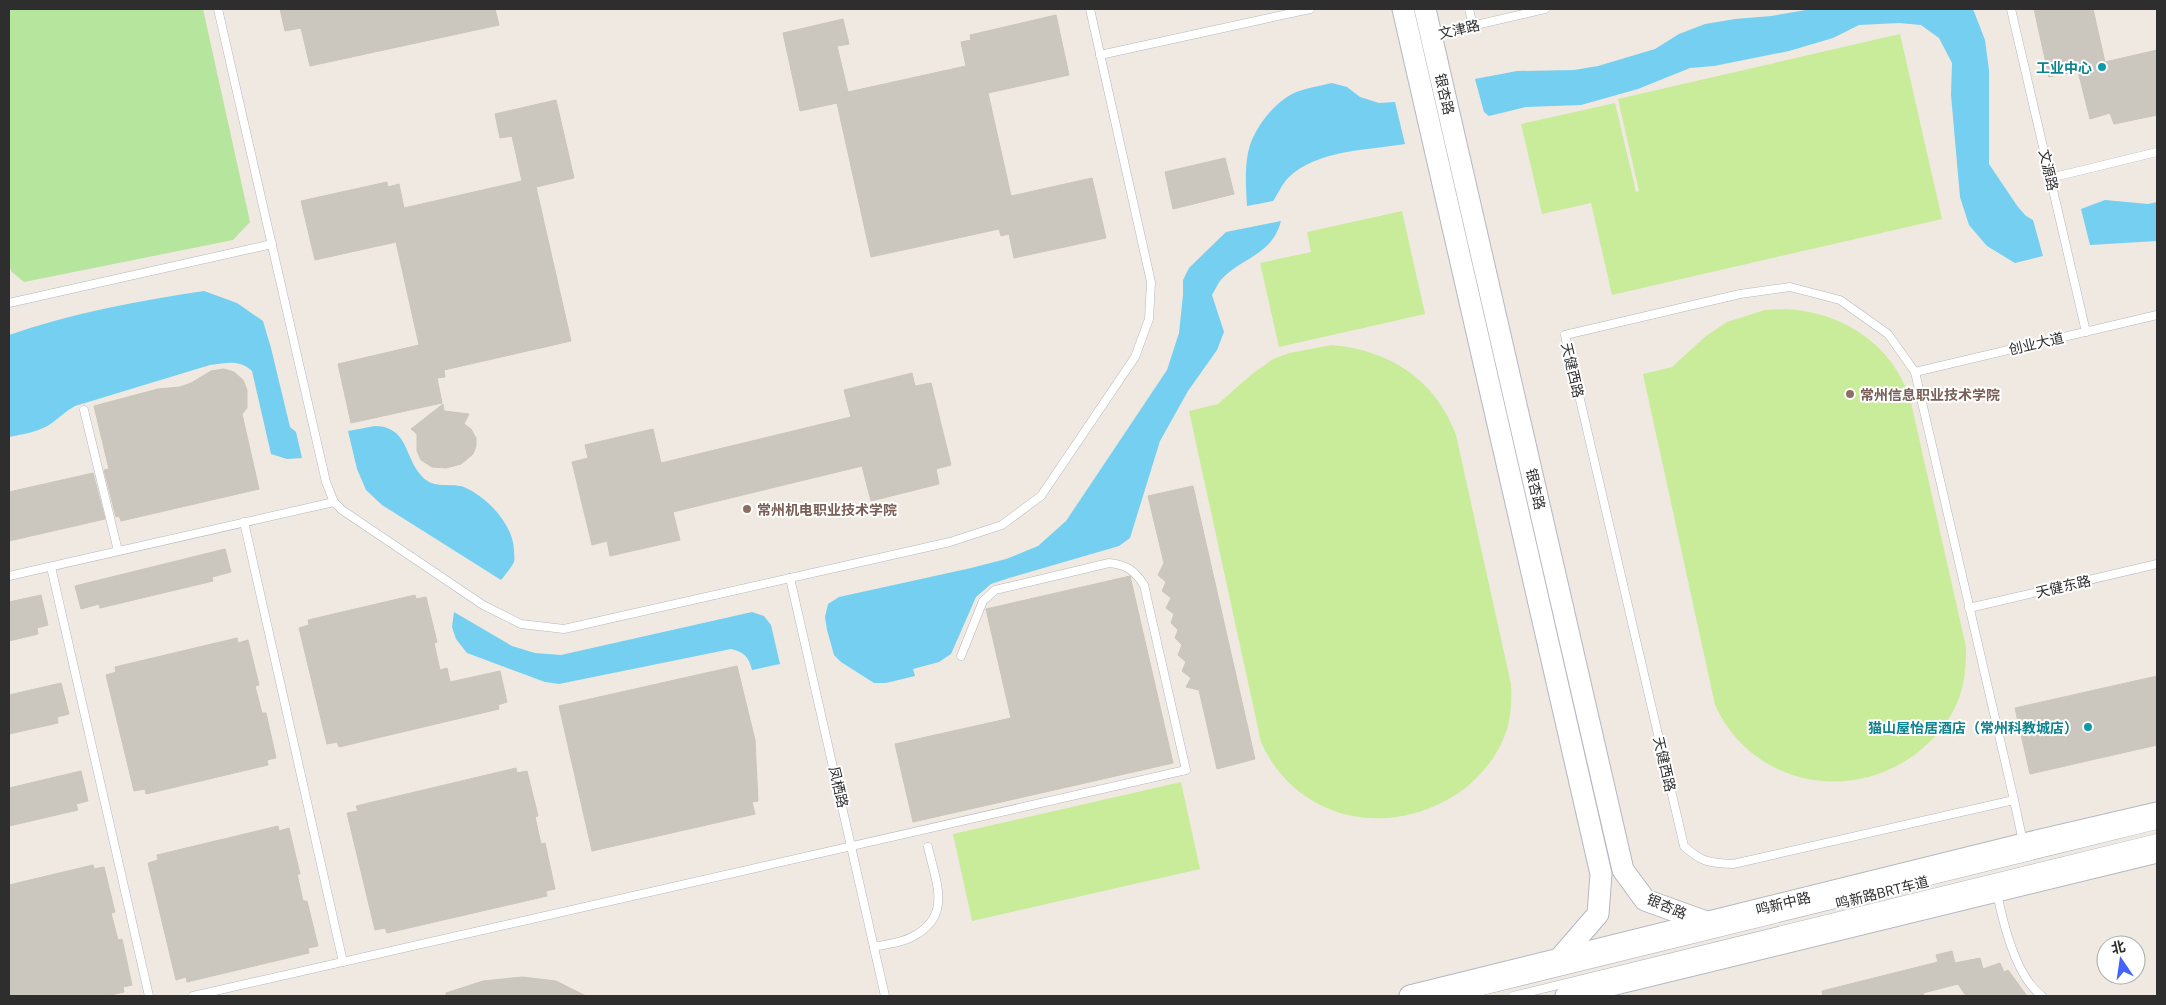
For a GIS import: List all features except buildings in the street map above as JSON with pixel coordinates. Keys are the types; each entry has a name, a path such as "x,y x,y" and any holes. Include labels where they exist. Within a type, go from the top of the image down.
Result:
{"street":[{"name":"银杏路","path":"1403,9 1601,874 1598,914 1560,958"},
{"name":"银杏路","path":"1425,9 1623,870 1645,900 1706,922"},
{"name":"鸣新中路","path":"1410,996 2024,844 2157,813"},
{"path":"1566,996 1588,994 2157,852"}],"lane":[{"path":"218,9 326,482 334,502 342,510 483,604 521,624 564,629 950,542 1002,525 1041,496 1135,357 1149,319 1151,282 1090,9"},
{"path":"1100,55 1310,9"},
{"path":"1469,9 1473,26"},
{"name":"文津路","path":"1431,36 1545,9"},
{"name":"文源路","path":"2011,9 2086,332"},
{"path":"2050,178 2157,152"},
{"path":"9,303 272,244"},
{"name":"天健西路","path":"2014,800 1733,864 1713,863 1696,858 1684,846 1565,335 1740,294 1790,287 1840,300 1888,334 1914,372 2014,800 2024,844"},
{"name":"创业大道","path":"1914,372 2157,315"},
{"path":"84,410 118,551"},
{"path":"9,576 334,502"},
{"path":"244,522 343,962"},
{"path":"193,996 1186,770 1144,584 1136,572 1124,565 1109,563 995,590 983,601 961,656"},
{"name":"天健东路","path":"1969,608 2157,564"},
{"path":"51,567 149,996"},
{"name":"凤栖路","path":"790,578 885,996"},
{"name":"鸣新路BRT车道","path":"1462,996 2157,825"},
{"name":"鸣新路BRT车道","path":"1512,996 2157,838"},
{"path":"874,947 911,938 926,928 937,915 939,897 928,847"},
{"path":"1996,891 2007,936 2014,955 2036,992 2042,996"}],"green space":[{"path":"9,9 203,9 250,222 233,240 24,282 11,271 9,261"},
{"path":"1900,34 1942,219 1612,295 1591,203 1542,214 1521,124 1615,103 1636,192 1639,191 1618,99"},
{"path":"1402,211 1425,314 1279,347 1260,263 1311,252 1307,232"},
{"path":"1787,309 1808,312 1846,324 1862,334 1877,347 1891,361 1902,379 1910,398 1966,647 1965,675 1960,696 1951,716 1933,738 1923,748 1896,766 1867,777 1838,782 1808,779 1779,770 1754,754 1732,733 1715,705 1643,374 1672,367 1706,336 1727,322 1765,310"},
{"path":"1332,345 1373,353 1408,371 1436,398 1447,416 1456,435 1511,684 1510,712 1506,733 1487,767 1464,789 1447,800 1421,811 1393,817 1367,818 1340,813 1316,803 1294,788 1276,767 1261,742 1189,411 1218,404 1252,374 1273,359 1289,353"},
{"path":"1181,782 1200,869 972,921 953,834"}],"water":[{"path":"1812,9 1973,9 1985,40 1989,70 1989,164 2018,207 2026,216 2033,220 2043,256 2015,263 1987,246 1969,225 1960,197 1951,95 1952,63 1939,38 1921,25 1899,23 1859,25 1833,38 1789,51 1714,66 1690,68 1638,89 1581,105 1526,107 1489,116 1484,112 1475,79 1517,71 1574,70 1598,66 1655,49 1679,34 1705,24"},
{"path":"1332,83 1347,87 1360,97 1379,103 1395,102 1405,144 1343,153 1313,162 1288,178 1273,201 1247,206 1246,175 1248,152 1253,137 1262,122 1280,102 1294,93"},
{"path":"2105,200 2148,204 2157,202 2157,241 2090,245 2081,209"},
{"path":"1281,221 1277,233 1271,242 1228,273 1220,281 1212,295 1224,332 1217,350 1188,391 1160,441 1130,538 1119,546 991,584 976,597 951,654 939,662 913,669 915,676 886,683 874,683 841,662 834,655 825,617 828,604 839,597 1006,559 1038,546 1066,521 1167,370 1179,333 1183,280 1189,268 1226,232"},
{"path":"204,291 237,303 263,321 290,427 296,432 302,458 287,459 271,454 252,371 237,363 210,365 75,406 42,429 9,437 9,335 105,308"},
{"path":"375,426 387,428 395,432 405,446 413,464 426,480 439,485 464,487 481,497 497,512 504,521 513,540 514,556 513,564 501,580 382,505 366,490 357,469 348,431"},
{"path":"454,612 512,646 535,653 561,655 752,612 764,616 771,625 780,664 752,670 745,656 731,649 559,684 545,682 467,653 456,639 452,627"}],"place":[{"name":"工业中心","path":"2102,67"},
{"name":"常州信息职业技术学院","path":"1850,394"},
{"name":"常州机电职业技术学院","path":"747,509"},
{"name":"猫山屋怡居酒店（常州科教城店）","path":"2088,727"}]}
